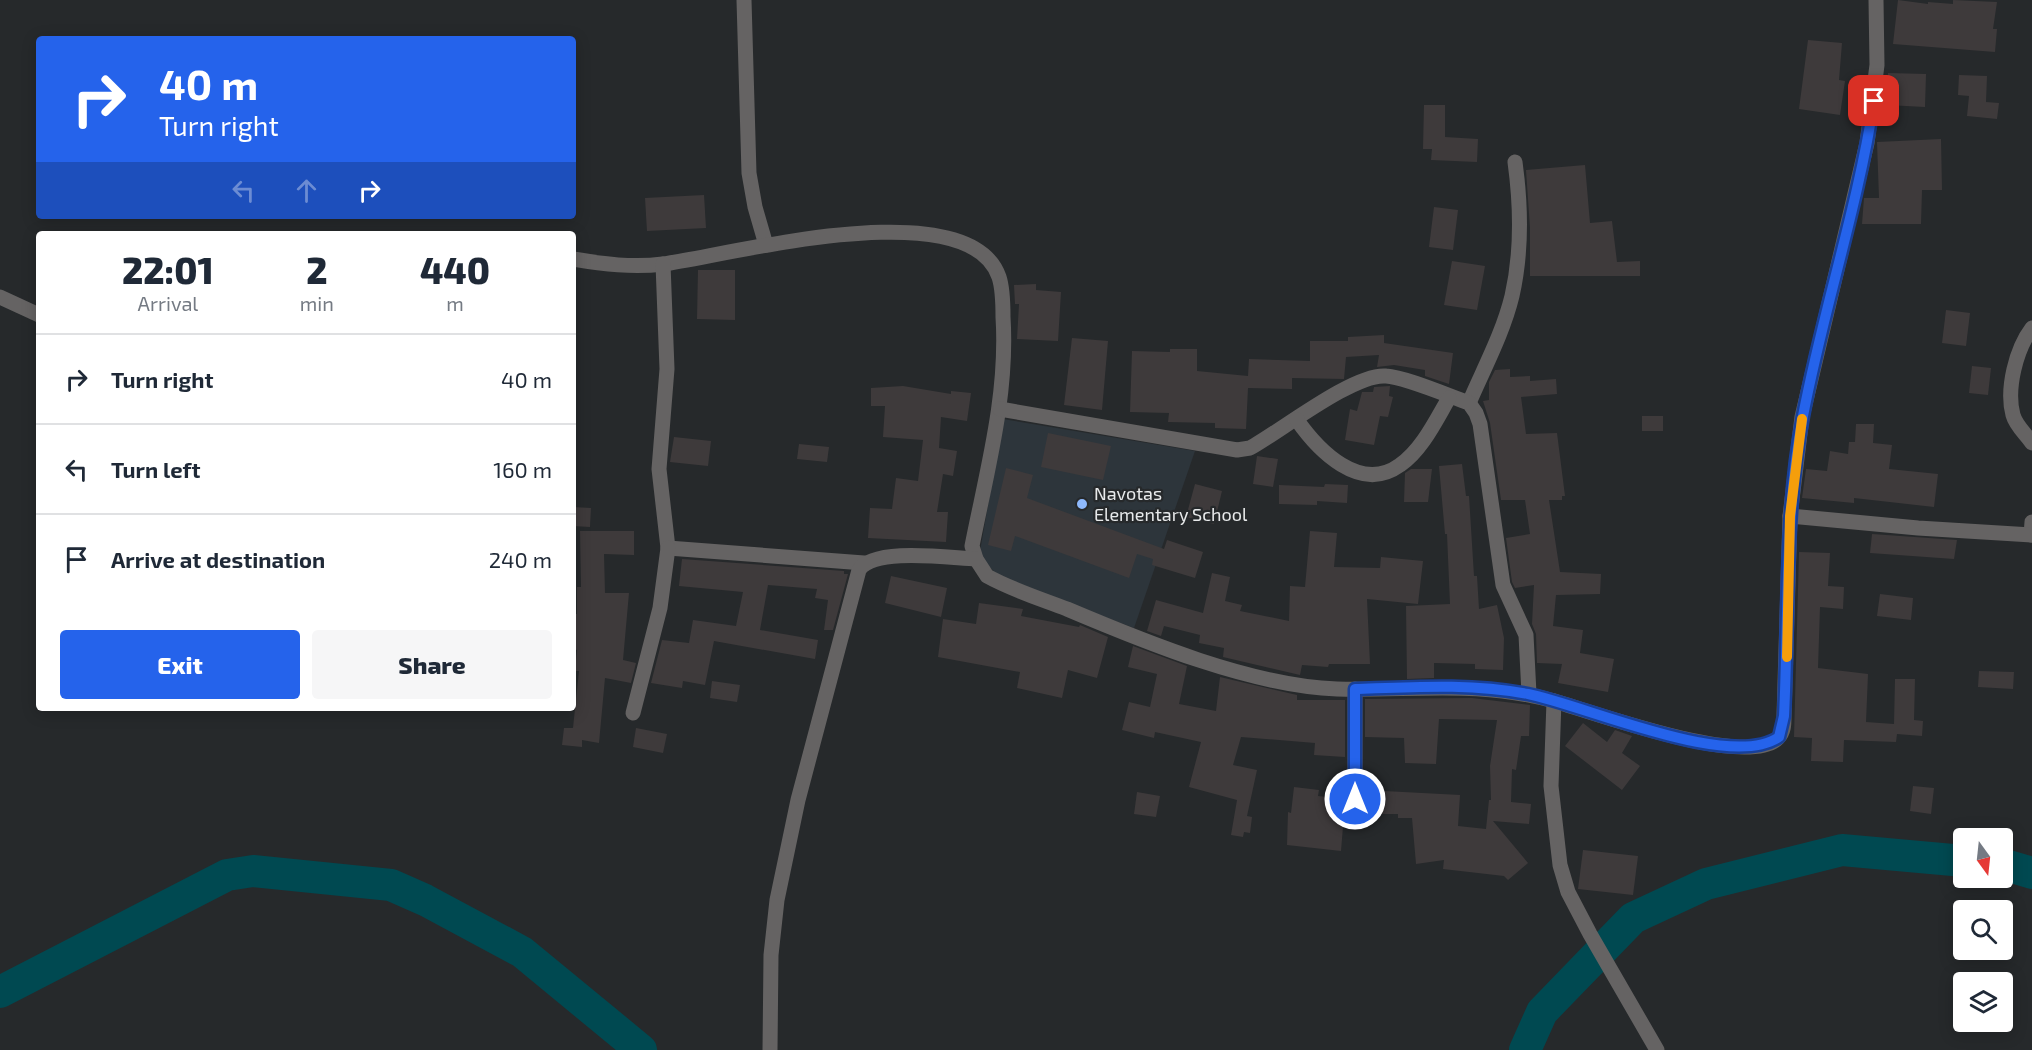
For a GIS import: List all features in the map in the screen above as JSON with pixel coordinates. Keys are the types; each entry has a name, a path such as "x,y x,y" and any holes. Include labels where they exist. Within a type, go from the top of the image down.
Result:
{"street":[{"path":"744,0 749,173 754,207 766,245"},
{"path":"576,259 612,265 663,264 841,234 891,232 938,235 975,247 990,260 999,277 1004,349 1000,409 972,546 976,559 987,576 1114,629 1218,665 1308,687 1355,689 1446,686 1528,694 1656,734 1686,740 1757,746 1779,737 1783,729 1790,516 1803,417 1867,143 1877,65 1876,0"},
{"path":"1469,403 1505,321 1512,295 1519,238 1519,188 1515,162"},
{"path":"633,713 660,608 668,548 659,469 667,369 663,264"},
{"path":"0,297 36,314"},
{"path":"2032,328 2016,359 2012,407 2015,420 2032,443"},
{"path":"1000,409 1237,450 1250,448 1347,387 1376,376 1397,378 1449,398 1469,403 1476,413 1479,424 1503,585 1526,635 1528,694"},
{"path":"1297,420 1322,452 1343,467 1357,472 1377,473 1400,465 1411,455 1449,398"},
{"path":"1790,516 1918,528 2032,530"},
{"path":"668,548 864,563 883,557 976,559"},
{"path":"770,1050 771,955 777,900 798,800 825,693 857,576 864,563"},
{"path":"1355,689 1355,799"},
{"path":"1554,701 1551,786 1560,865 1568,892 1657,1050"}],"shaded area":[{"name":"Navotas Elementary School","path":"1003,419 1195,451 1134,628 1002,579 979,557"}],"building":[{"path":"1898,0 1928,4 1928,2 1953,4 1953,0 1997,2 1993,29 1997,29 1995,52 1893,44"},
{"path":"1808,40 1842,43 1839,80 1845,81 1840,115 1799,109"},
{"path":"1888,73 1926,74 1925,107 1887,105"},
{"path":"1959,75 1987,76 1986,102 1999,103 1997,119 1967,116 1969,96 1958,95"},
{"path":"1424,105 1445,105 1445,137 1478,139 1477,162 1431,160 1432,149 1423,149"},
{"path":"1941,139 1942,190 1922,190 1921,224 1862,224 1864,198 1879,198 1877,142"},
{"path":"1585,165 1590,223 1612,221 1617,262 1640,261 1640,276 1530,276 1530,228 1526,170"},
{"path":"704,195 706,228 647,231 645,198"},
{"path":"1434,207 1458,210 1453,250 1429,247"},
{"path":"1452,261 1485,266 1477,310 1444,305"},
{"path":"698,270 735,270 735,320 697,319"},
{"path":"1036,284 1036,290 1061,292 1058,341 1017,339 1019,304 1015,304 1014,285"},
{"path":"1946,310 1970,313 1966,346 1942,343"},
{"path":"1384,335 1384,343 1453,353 1449,384 1425,376 1425,370 1394,365 1377,367 1379,355 1346,357 1344,379 1292,378 1292,389 1248,388 1246,429 1215,428 1215,423 1168,422 1169,413 1130,412 1132,351 1170,352 1170,349 1197,349 1197,371 1248,376 1249,359 1310,361 1310,341 1348,341 1348,337"},
{"path":"1072,338 1108,341 1102,410 1064,405"},
{"path":"1972,366 1991,368 1988,395 1969,393"},
{"path":"1510,369 1510,377 1530,376 1530,381 1556,379 1557,394 1521,397 1526,434 1557,433 1565,496 1562,496 1562,500 1549,500 1560,572 1601,574 1600,594 1556,595 1553,626 1583,630 1580,653 1614,659 1608,692 1558,683 1562,664 1537,663 1536,634 1532,624 1534,585 1515,588 1512,582 1506,538 1530,534 1525,500 1501,500 1490,423 1483,401 1489,400 1489,382 1495,370"},
{"path":"903,386 951,394 951,391 971,393 967,421 941,417 939,448 957,451 953,476 943,474 937,512 948,512 946,542 868,538 870,508 892,509 896,478 918,481 923,440 883,437 885,406 871,406 871,388"},
{"path":"1390,386 1389,396 1393,397 1388,417 1380,416 1374,445 1345,440 1350,409 1357,411 1362,392 1373,392 1374,387"},
{"path":"1642,416 1663,416 1663,431 1642,431"},
{"path":"1856,424 1874,424 1873,443 1892,445 1889,469 1938,474 1934,507 1854,498 1854,503 1802,498 1806,469 1827,471 1830,451 1848,454 1849,442 1855,442"},
{"path":"1048,433 1111,446 1103,480 1041,467"},
{"path":"674,437 711,441 708,466 670,462"},
{"path":"799,444 829,447 827,462 797,459"},
{"path":"1257,456 1278,459 1273,487 1253,484"},
{"path":"1462,464 1466,496 1469,496 1474,576 1477,576 1479,609 1497,605 1504,638 1503,670 1475,669 1475,664 1434,663 1434,678 1407,679 1406,606 1450,604 1447,534 1445,534 1439,466"},
{"path":"1006,468 1033,475 1027,498 1164,549 1167,540 1203,552 1195,578 1152,565 1153,559 1137,554 1129,578 1015,536 1011,551 988,545"},
{"path":"1411,469 1432,469 1428,502 1404,502 1405,473"},
{"path":"1195,484 1222,491 1214,524 1186,517"},
{"path":"1325,484 1348,485 1347,503 1317,501 1317,505 1279,504 1279,485 1324,487"},
{"path":"576,507 591,508 590,527 576,526"},
{"path":"580,531 634,531 634,555 604,554 605,593 629,593 623,660 636,663 631,683 605,678 599,743 582,740 582,747 562,745 564,728 573,728 576,711 579,671 576,671 577,587 581,587"},
{"path":"1310,531 1337,533 1334,567 1380,568 1381,557 1423,561 1418,604 1367,599 1370,664 1329,664 1328,667 1302,665 1300,675 1223,657 1224,648 1199,643 1200,635 1164,626 1161,636 1147,631 1156,600 1203,613 1212,573 1230,577 1225,601 1242,605 1240,611 1289,621 1290,586 1305,587"},
{"path":"1872,534 1957,540 1954,559 1870,553"},
{"path":"1799,552 1830,553 1828,586 1844,587 1843,609 1820,607 1818,668 1868,674 1866,722 1894,724 1895,679 1915,679 1914,720 1923,721 1922,736 1897,734 1896,742 1844,740 1843,762 1811,761 1812,738 1794,737"},
{"path":"682,559 844,571 844,574 848,574 833,630 824,630 828,600 815,598 817,589 768,585 760,630 818,640 815,659 714,641 705,685 683,681 682,688 651,683 662,640 689,643 693,620 736,626 743,592 679,586"},
{"path":"891,576 947,588 941,617 885,603"},
{"path":"1880,594 1913,598 1911,620 1877,616"},
{"path":"979,603 1023,609 1021,616 1079,627 1080,625 1108,637 1097,678 1068,670 1062,698 1017,688 1020,672 938,657 943,619 976,624"},
{"path":"1133,646 1187,666 1179,704 1216,711 1220,677 1297,695 1297,700 1345,700 1345,757 1314,755 1315,743 1241,737 1233,765 1257,770 1247,816 1252,817 1250,833 1244,832 1243,837 1231,835 1237,800 1189,787 1201,742 1155,732 1154,738 1122,730 1129,702 1150,707 1157,674 1128,667"},
{"path":"1979,671 2014,672 2013,689 1978,687"},
{"path":"712,681 740,685 737,702 710,698"},
{"path":"1472,698 1530,705 1529,736 1521,736 1516,770 1512,769 1511,802 1531,804 1529,824 1493,821 1528,863 1508,880 1504,876 1443,869 1444,860 1416,864 1412,818 1398,818 1398,814 1344,814 1341,851 1287,845 1288,812 1291,813 1294,787 1319,790 1318,796 1345,799 1347,804 1354,809 1364,803 1365,790 1460,795 1458,826 1486,829 1489,800 1491,800 1490,766 1497,720 1439,719 1436,764 1405,763 1404,738 1365,737 1365,699"},
{"path":"1583,723 1607,742 1615,730 1632,736 1622,753 1640,766 1622,790 1565,746"},
{"path":"636,728 667,734 663,753 633,747"},
{"path":"1913,786 1934,788 1931,814 1910,811"},
{"path":"1137,792 1160,796 1156,817 1134,814"},
{"path":"1583,850 1638,856 1633,895 1578,889"}],"waterway":[{"path":"1525,1050 1542,1012 1633,918 1706,884 1842,850 1953,860"},
{"path":"2013,867 2032,873"},
{"path":"0,992 227,875 253,871 391,885 425,900 522,952 641,1050"}],"slow traffic":[{"path":"1787,657 1790,516 1802,419"}],"place":[{"name":"Navotas Elementary School","path":"1082,504"}],"route":[{"path":"1355,799 1355,689 1470,687 1528,694 1576,707 1656,734 1686,740 1757,746 1771,743 1779,737 1783,729 1786,684 1790,516 1796,459 1803,417 1867,143 1874,101"}]}
